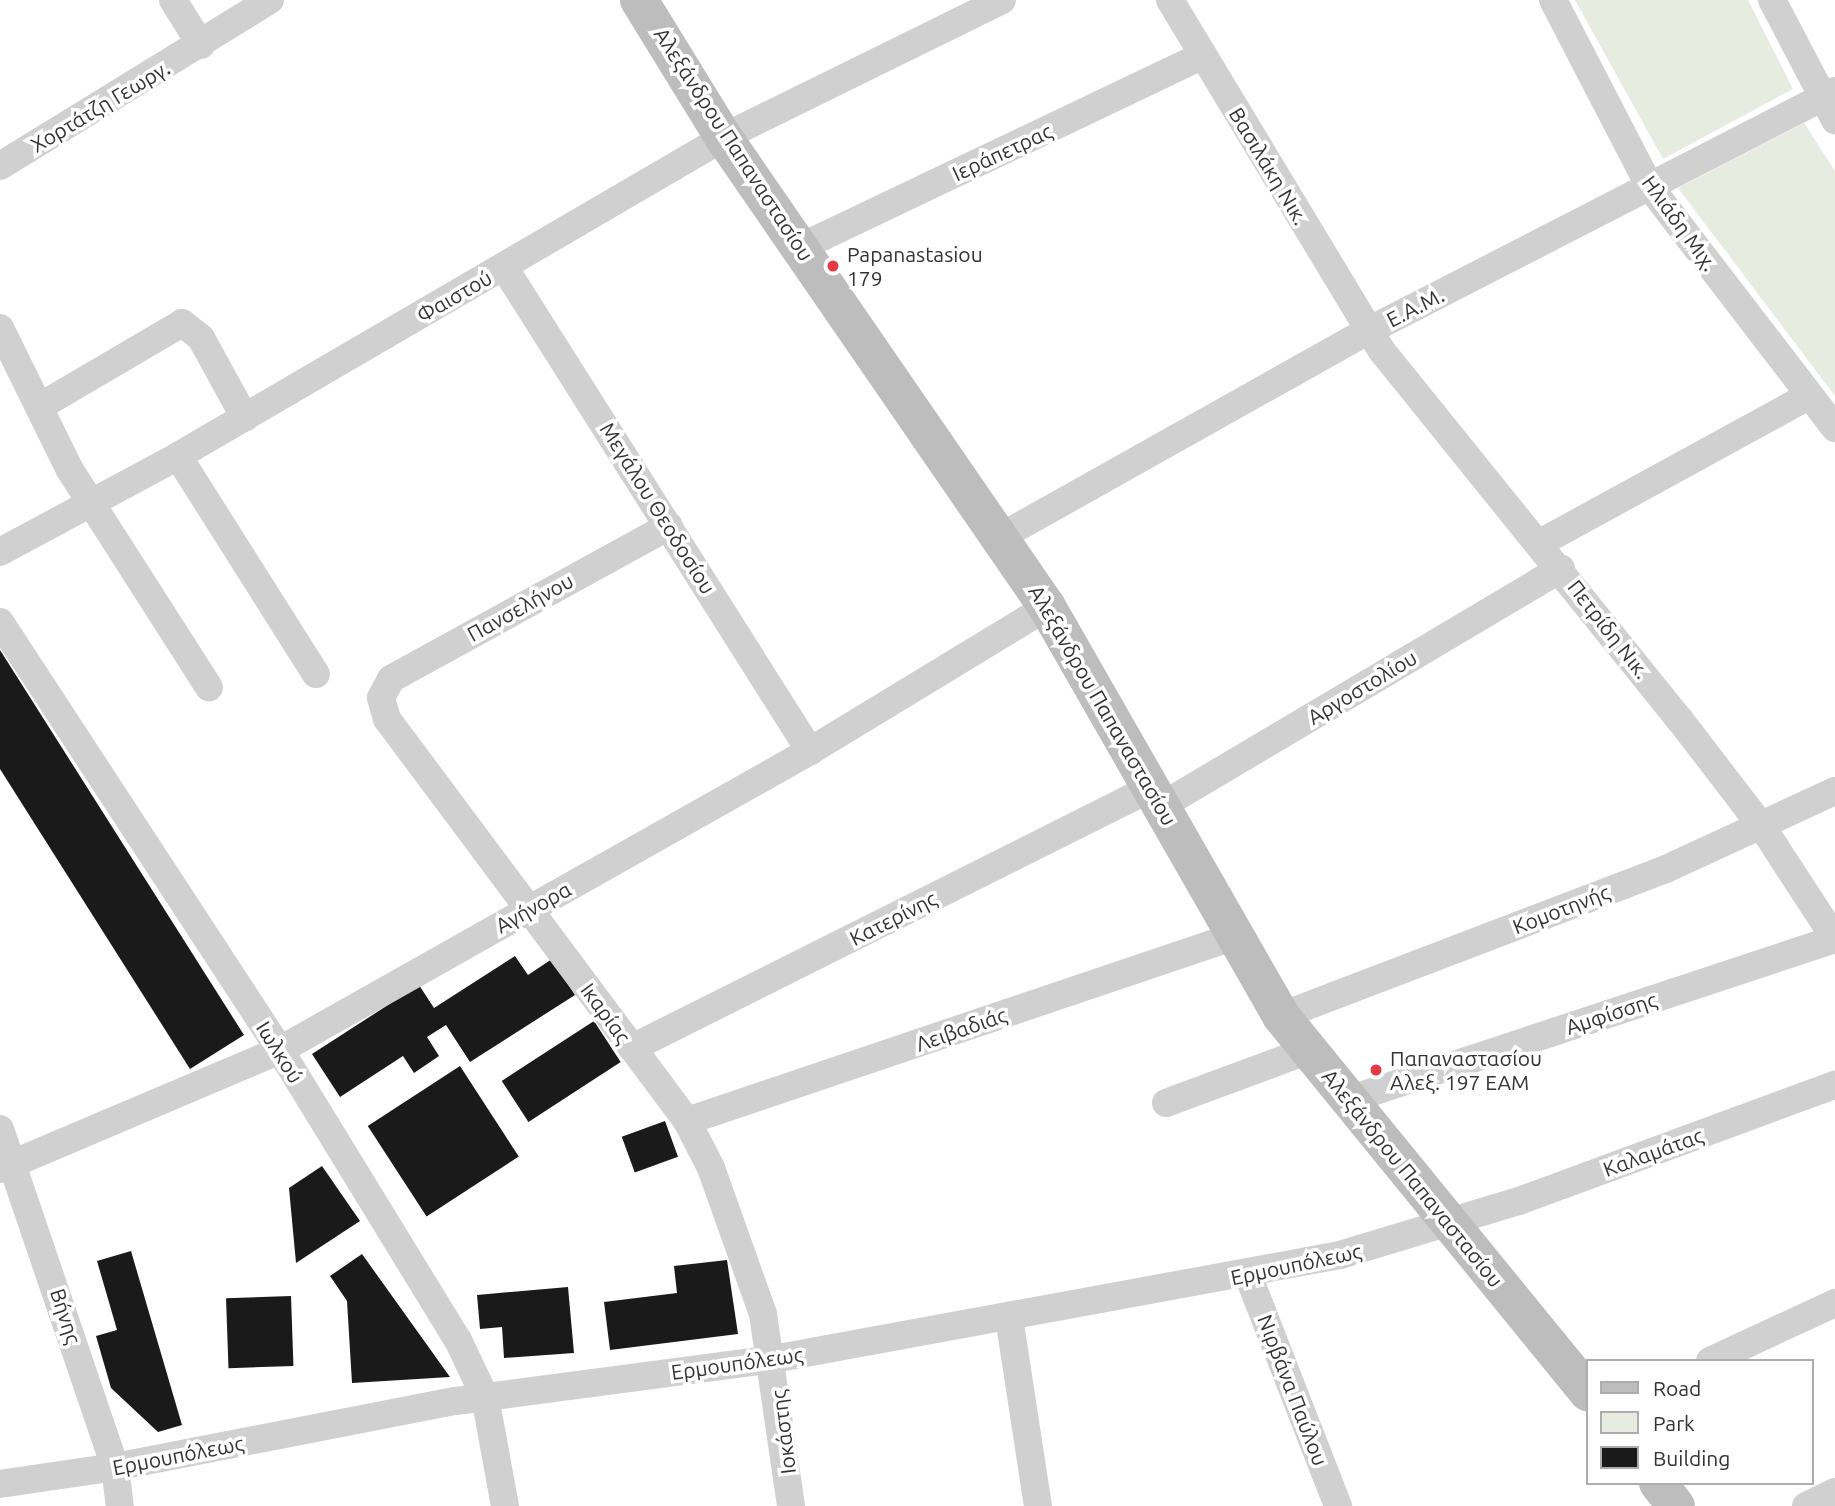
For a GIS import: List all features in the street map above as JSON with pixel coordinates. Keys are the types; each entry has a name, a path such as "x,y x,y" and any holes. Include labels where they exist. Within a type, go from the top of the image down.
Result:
{"main road":[{"name":"Αλεξάνδρου Παπαναστασίου","path":"639,0 801,247 1002,536 1047,607 1158,796 1281,1016 1348,1100 1460,1221 1587,1392"},
{"path":"1660,1485 1676,1506"}],"street":[{"path":"173,0 201,45"},
{"name":"Χορτάτζη Γεωργ.","path":"0,166 201,45 270,0"},
{"path":"727,136 1002,0"},
{"name":"Βασιλάκη Νικ.","path":"1170,0 1368,331"},
{"name":"Ηλιάδη Μιχ.","path":"1553,0 1650,187 1835,428"},
{"path":"1772,0 1831,103"},
{"name":"Ιεράπετρας","path":"801,247 1202,56"},
{"name":"Ε.Α.Μ.","path":"1002,536 1368,331 1650,187 1831,103"},
{"name":"Φαιστού","path":"0,552 245,418 727,136"},
{"name":"Μεγάλου Θεοδοσίου","path":"504,267 810,751"},
{"path":"39,407 182,323 201,338 245,418"},
{"path":"0,328 90,503 209,687"},
{"name":"Πετρίδη Νικ.","path":"1368,331 1561,569 1763,828 1835,939"},
{"path":"1539,544 1809,396"},
{"path":"178,456 316,674"},
{"name":"Πανσελήνου","path":"381,698 391,679 669,526"},
{"name":"Αργοστολίου","path":"1158,796 1561,569"},
{"name":"Αγήνορα","path":"8,1166 280,1051 810,751 1047,607"},
{"name":"Ιωλκού","path":"0,622 280,1051 427,1288 485,1397 505,1506"},
{"name":"Ικαρίας","path":"381,698 387,719 687,1121 750,1270 774,1359"},
{"name":"Κομοτηνής","path":"1281,1016 1763,828 1835,791"},
{"name":"Κατερίνης","path":"632,1048 1158,796"},
{"name":"Λειβαδιάς","path":"687,1121 1235,936"},
{"name":"Αμφίσσης","path":"1348,1100 1835,939"},
{"path":"1166,1103 1309,1051"},
{"name":"Καλαμάτας","path":"1460,1221 1835,1085"},
{"name":"Βήνης","path":"0,1129 8,1166 115,1467 120,1506"},
{"name":"Ερμουπόλεως","path":"0,1484 115,1467 485,1397 774,1359 1248,1275 1460,1221"},
{"name":"Νιρβάνα Παύλου","path":"1248,1275 1338,1506"},
{"path":"1714,1359 1835,1303"},
{"path":"1009,1317 1038,1506"},
{"name":"Ιοκάστης","path":"774,1359 791,1506"},
{"path":"1806,1506 1835,1492"}],"green space":[{"path":"1575,0 1748,0 1793,89 1663,159"},
{"path":"1804,123 1835,171 1835,396 1678,188"}],"building":[{"path":"0,650 244,1035 190,1069 0,769"},
{"path":"515,956 528,975 552,959 575,995 470,1062 446,1025 427,1037 439,1056 414,1073 403,1056 340,1097 312,1054 419,985 434,1008"},
{"path":"594,1021 621,1062 528,1122 502,1081"},
{"path":"460,1066 519,1157 427,1216 368,1126"},
{"path":"665,1121 678,1157 635,1172 622,1137"},
{"path":"322,1166 360,1221 296,1263 289,1188"},
{"path":"131,1251 182,1425 158,1432 111,1388 96,1336 117,1330 97,1261"},
{"path":"362,1254 450,1377 352,1383 347,1301 330,1276"},
{"path":"727,1260 738,1334 610,1350 604,1302 677,1293 674,1266"},
{"path":"568,1287 574,1353 504,1358 502,1327 480,1329 477,1295"},
{"path":"291,1296 293,1366 228,1368 226,1298"}],"place":[{"name":"Papanastasiou 179","path":"833,266"},
{"name":"Παπαναστασίου Αλεξ. 197 ΕΑΜ","path":"1376,1070"}]}
